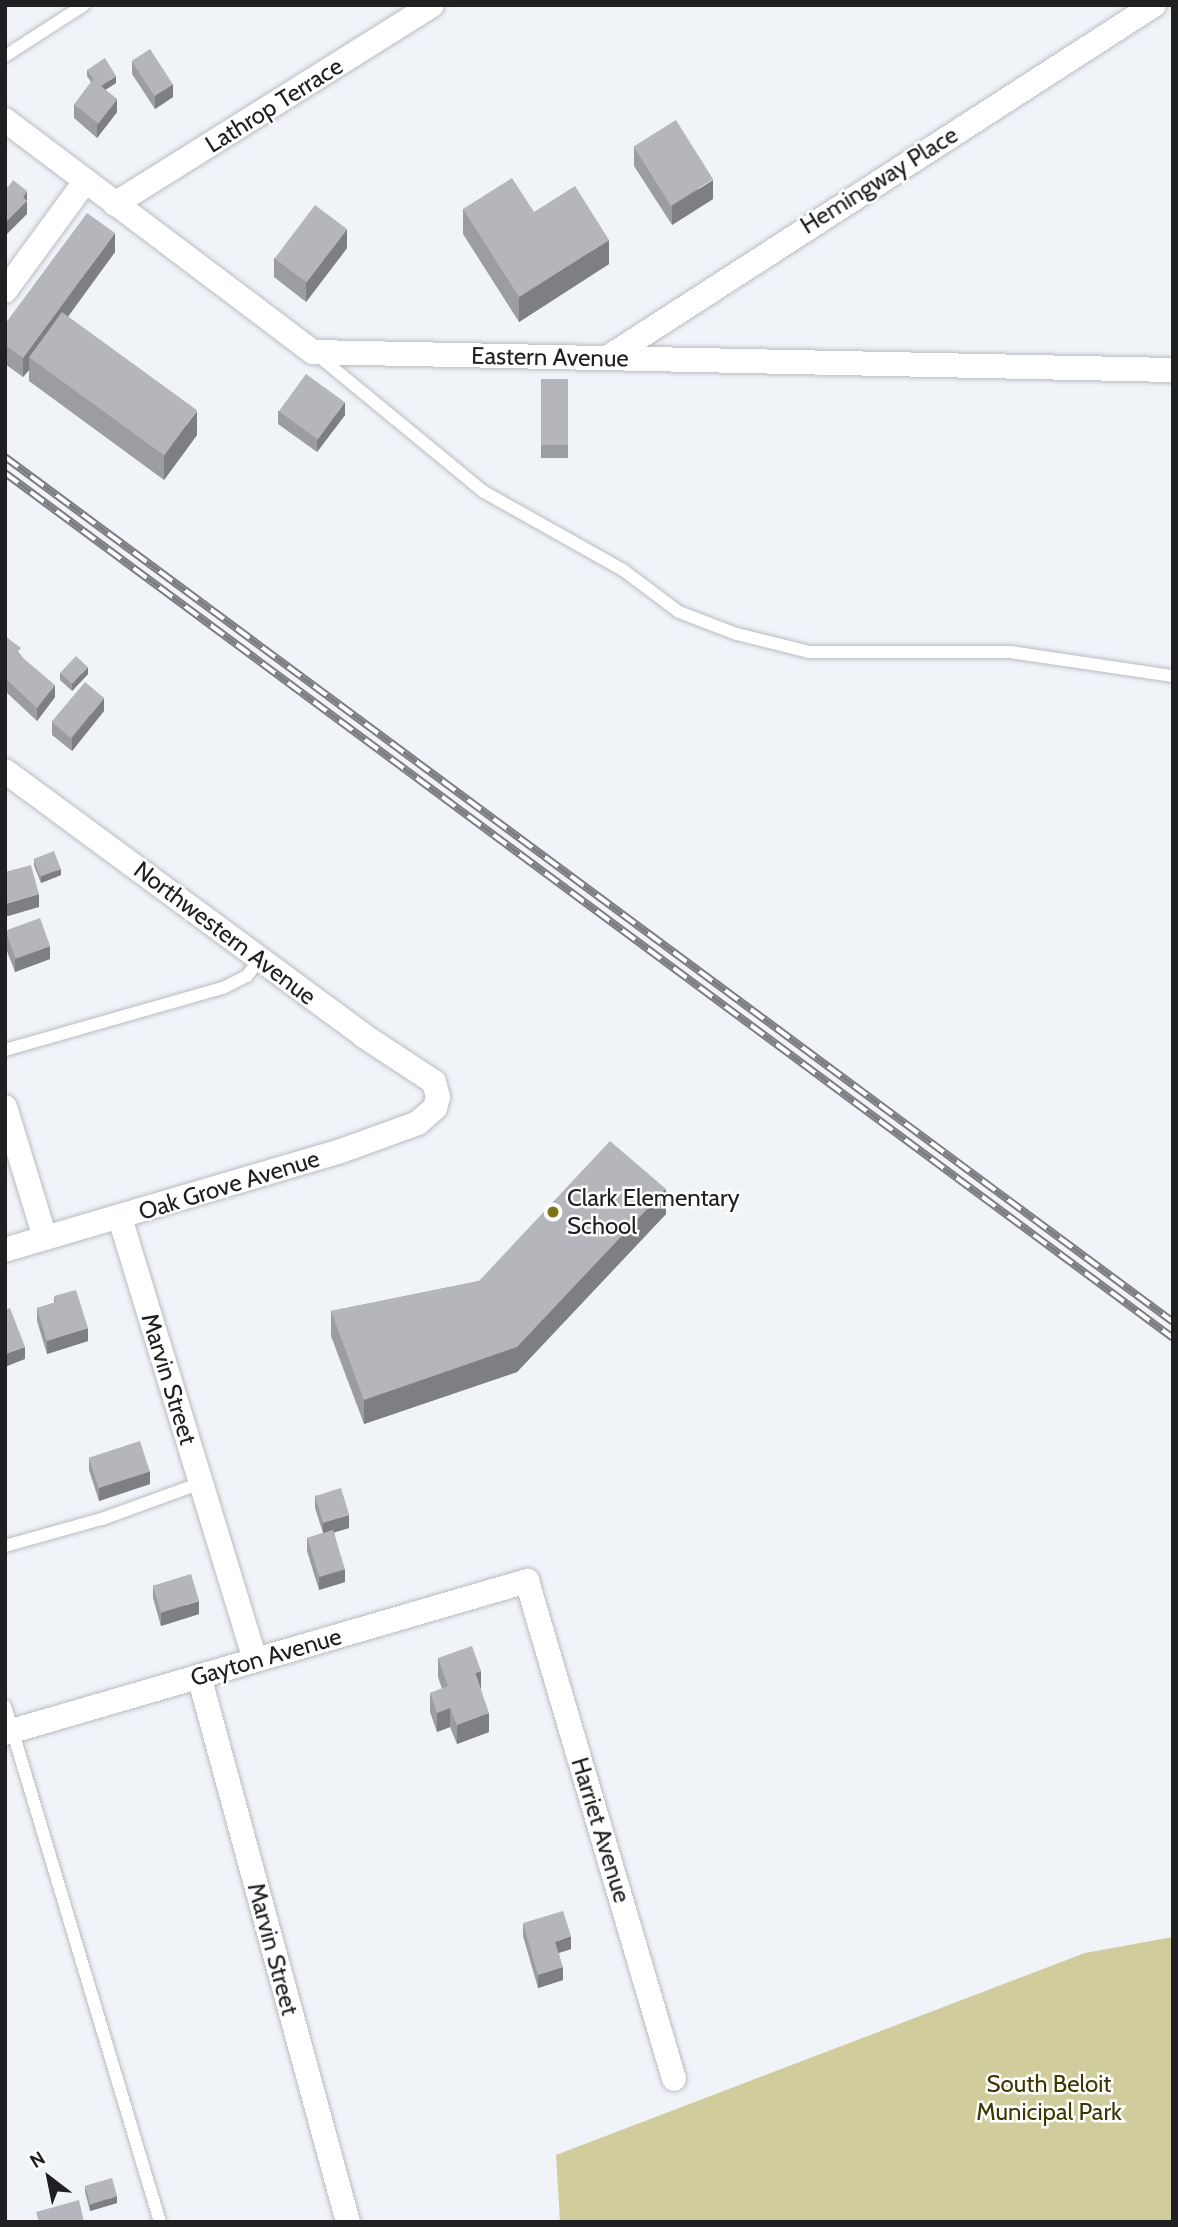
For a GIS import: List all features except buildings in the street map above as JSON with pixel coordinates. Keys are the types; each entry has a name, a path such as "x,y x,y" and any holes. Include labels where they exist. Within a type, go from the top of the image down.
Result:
{"street":[{"name":"Lathrop Terrace","path":"115,204 432,5"},
{"name":"Hemingway Place","path":"607,358 1154,5"},
{"path":"5,120 84,183 313,352"},
{"path":"5,291 84,183"},
{"name":"Eastern Avenue","path":"313,352 1173,370"},
{"name":"Northwestern Avenue","path":"5,771 260,959 434,1082 439,1097"},
{"name":"Oak Grove Avenue","path":"5,1250 120,1218 418,1123 435,1108 439,1097"},
{"path":"5,1107 45,1238"},
{"name":"Marvin Street","path":"120,1218 255,1660"},
{"name":"Gayton Avenue","path":"9,1732 527,1581"},
{"name":"Harriet Avenue","path":"527,1581 674,2079"},
{"name":"Marvin Street","path":"198,1676 348,2222"}],"lane":[{"path":"5,55 84,5"},
{"path":"313,352 484,492 623,570 679,612 737,634 808,652 1010,652 1173,676"},
{"path":"5,1050 223,988 247,976 260,959"},
{"path":"6,1542 102,1519 201,1483"},
{"path":"5,1706 9,1732 160,2222"}],"green space":[{"name":"South Beloit Municipal Park","path":"1173,1937 1173,2222 560,2222 556,2155 1085,1953"}],"railway":[{"path":"5,457 1173,1322"},
{"path":"5,473 1173,1338"}],"place":[{"name":"Clark Elementary School","path":"553,1212"}]}
